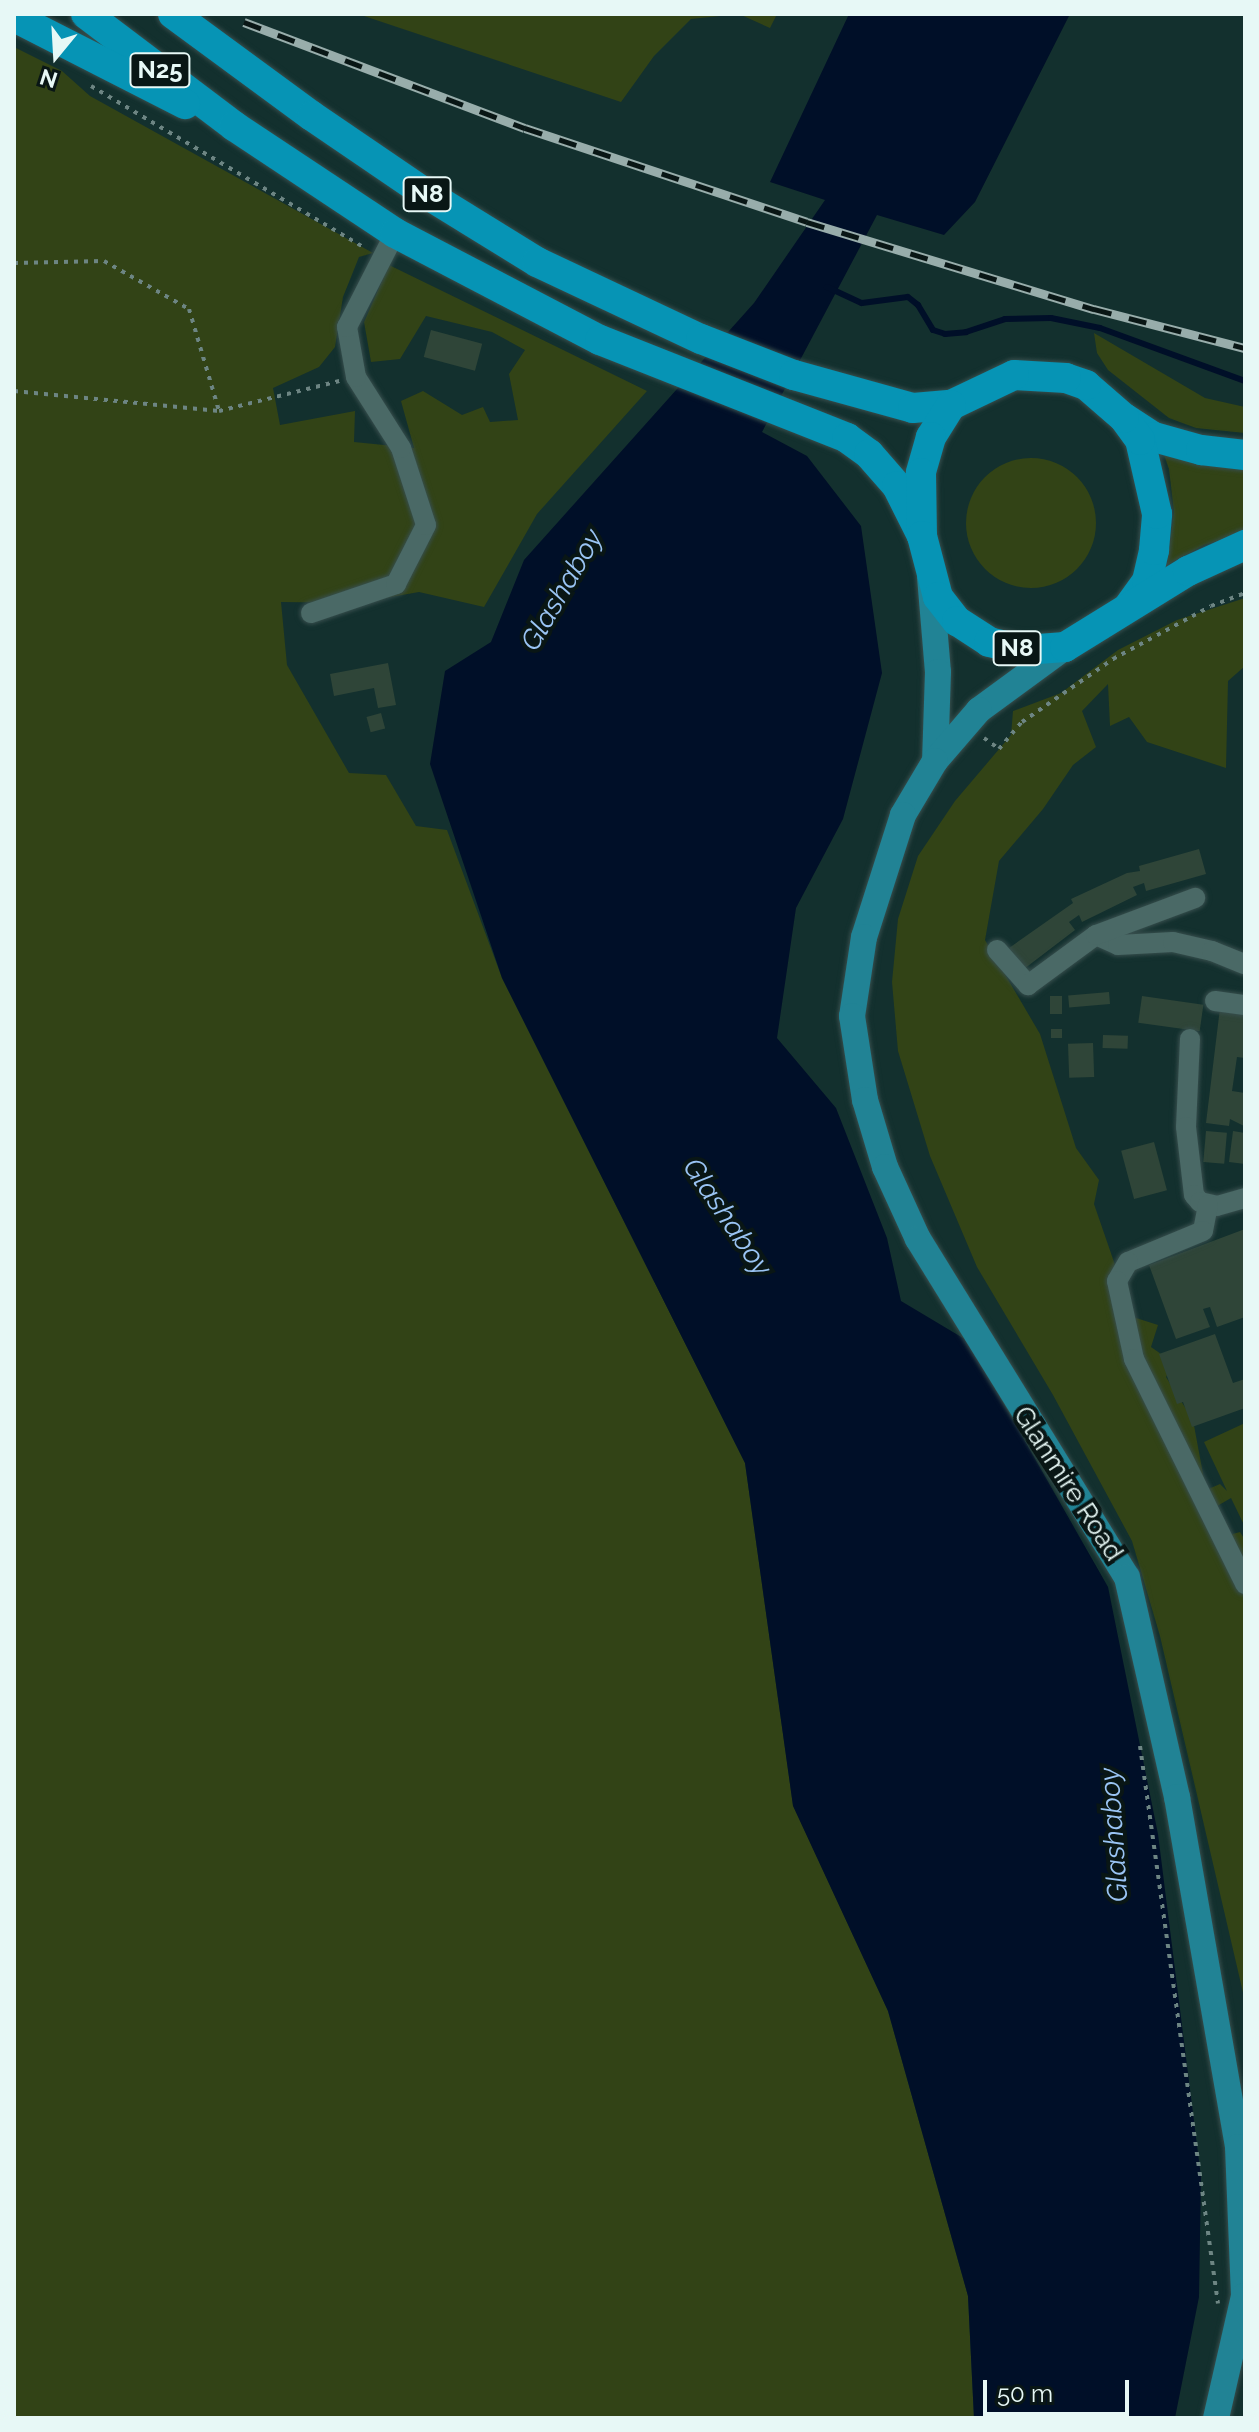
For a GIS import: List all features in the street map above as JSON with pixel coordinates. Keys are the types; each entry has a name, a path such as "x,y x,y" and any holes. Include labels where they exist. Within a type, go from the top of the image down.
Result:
{"highway":[{"name":"N25","path":"86,14 234,126"},
{"name":"N8","path":"173,14 325,125 524,254 701,339 794,375 905,406 951,405"},
{"path":"14,17 139,83 234,126"},
{"name":"N8","path":"234,126 395,233 531,306 671,370 831,429 858,445 897,486 922,536"},
{"name":"N8","path":"1245,455 1201,450 1154,437 1124,418 1086,385 1066,378 1014,375 976,390 951,405 931,437 921,473 922,536 938,597 957,621 989,642 1025,650 1065,647 1188,571 1245,545"},
{"name":"N8","path":"1124,418 1140,440 1157,514 1147,581 1129,606"}],"main road":[{"path":"930,573 929,602 938,672 935,761"},
{"name":"Glanmire Road","path":"1065,647 994,696 935,761 903,815 864,937 852,1016 865,1100 885,1167 918,1239 1127,1577 1177,1797 1238,2147 1244,2296 1216,2418"}],"lane":[{"path":"311,613 396,584 426,525 401,448 356,377 347,327 395,233"},
{"path":"997,950 1028,985 1096,935 1195,898"},
{"path":"1096,935 1118,945 1173,942 1212,951 1245,964"},
{"path":"1215,1001 1245,1005"},
{"path":"1190,1039 1186,1127 1194,1195 1208,1205 1245,1198"},
{"path":"1208,1205 1203,1231 1128,1262 1117,1281 1134,1359 1245,1584"}],"path":[{"path":"14,263 104,261 189,309 219,411"},
{"path":"14,391 219,411 356,377"},
{"path":"975,731 999,749 1022,722 1113,659 1211,606 1245,593"},
{"path":"1138,1737 1220,2318"}],"green space":[{"path":"358,14 739,14 691,19 654,56 621,102"},
{"path":"739,14 777,14 770,28"},
{"path":"14,47 62,71 90,96 373,253 359,257 343,297 335,347 319,367 273,388 280,425 355,411 354,442 414,448 401,401 423,391 462,415 483,407 490,422 518,420 509,374 525,350 492,332 426,316 400,359 371,362 364,322 389,265 647,391 537,514 484,607 419,592 357,603 281,602 287,665 349,773 386,775 416,826 447,830 502,978 745,1463 793,1805 888,2011 968,2296 974,2418 14,2418"},
{"path":"1094,333 1205,398 1245,407 1245,433 1196,428 1169,418 1108,370 1097,353"},
{"path":"1162,449 1245,463 1245,532 1204,545 1167,565 1174,512 1169,469"},
{"path":"1031,458 1056,463 1077,477 1091,498 1096,523 1091,548 1077,569 1056,583 1031,588 1006,583 985,569 971,548 966,523 971,498 985,477 1006,463"},
{"path":"1245,598 1245,666 1228,681 1226,768 1147,742 1129,717 1110,726 1108,684 1082,711 1096,747 1073,765 1043,809 999,861 985,940 1040,1034 1076,1148 1099,1180 1094,1204 1133,1317 1158,1325 1151,1347 1174,1363 1166,1377 1193,1420 1206,1490 1220,1484 1227,1491 1204,1442 1245,1423 1245,1527 1231,1498 1212,1509 1218,1538 1240,1532 1245,1540 1245,1560 1237,1566 1245,1577 1245,2001 1160,1636 1132,1541 1053,1395 977,1267 930,1156 898,1051 892,982 898,919 918,856 955,801 1011,735 1013,711 1061,693 1118,650 1177,620"}],"water":[{"name":"Glashaboy","path":"849,14 1070,14 975,202 944,235 877,215 762,432 807,456 861,526 882,673 843,819 796,908 777,1038 836,1108 887,1238 901,1301 968,1341 1108,1587 1158,1834 1201,2177 1199,2297 1175,2418 974,2418 968,2296 888,2011 793,1806 745,1463 502,978 430,764 445,671 491,642 524,560 754,303 825,200 770,182"}],"building":[{"path":"431,330 482,344 475,371 424,357"},
{"path":"388,663 396,705 378,708 374,688 334,696 330,674"},
{"path":"381,713 385,728 371,732 367,717"},
{"path":"1199,849 1206,874 1146,891 1144,883 1133,887 1137,895 1082,922 1079,915 1069,922 1075,930 1024,969 1009,948 1073,903 1071,899 1127,873 1140,871 1139,866"},
{"path":"1109,992 1110,1004 1069,1008 1068,996"},
{"path":"1050,996 1062,996 1062,1014 1050,1014"},
{"path":"1142,996 1203,1005 1200,1031 1138,1023"},
{"path":"1220,1008 1245,1012 1245,1058 1237,1057 1232,1091 1245,1093 1244,1126 1230,1119 1229,1126 1206,1123"},
{"path":"1051,1029 1062,1029 1062,1038 1051,1038"},
{"path":"1103,1035 1128,1036 1128,1049 1103,1048"},
{"path":"1093,1043 1094,1077 1069,1078 1068,1044"},
{"path":"1206,1131 1227,1133 1224,1164 1203,1162"},
{"path":"1233,1131 1245,1133 1245,1164 1229,1162"},
{"path":"1154,1142 1167,1190 1134,1199 1121,1151"},
{"path":"1245,1229 1245,1317 1217,1327 1210,1307 1203,1309 1210,1327 1176,1339 1149,1265"},
{"path":"1215,1334 1233,1383 1245,1379 1245,1408 1192,1427 1183,1402 1177,1404 1159,1354"}],"waterway":[{"path":"827,287 862,303 908,297 918,305 933,330 945,334 966,332 1005,319 1051,318 1100,328 1245,381"}],"railway":[{"path":"244,22 525,128 807,222 1094,309 1245,348"}]}
